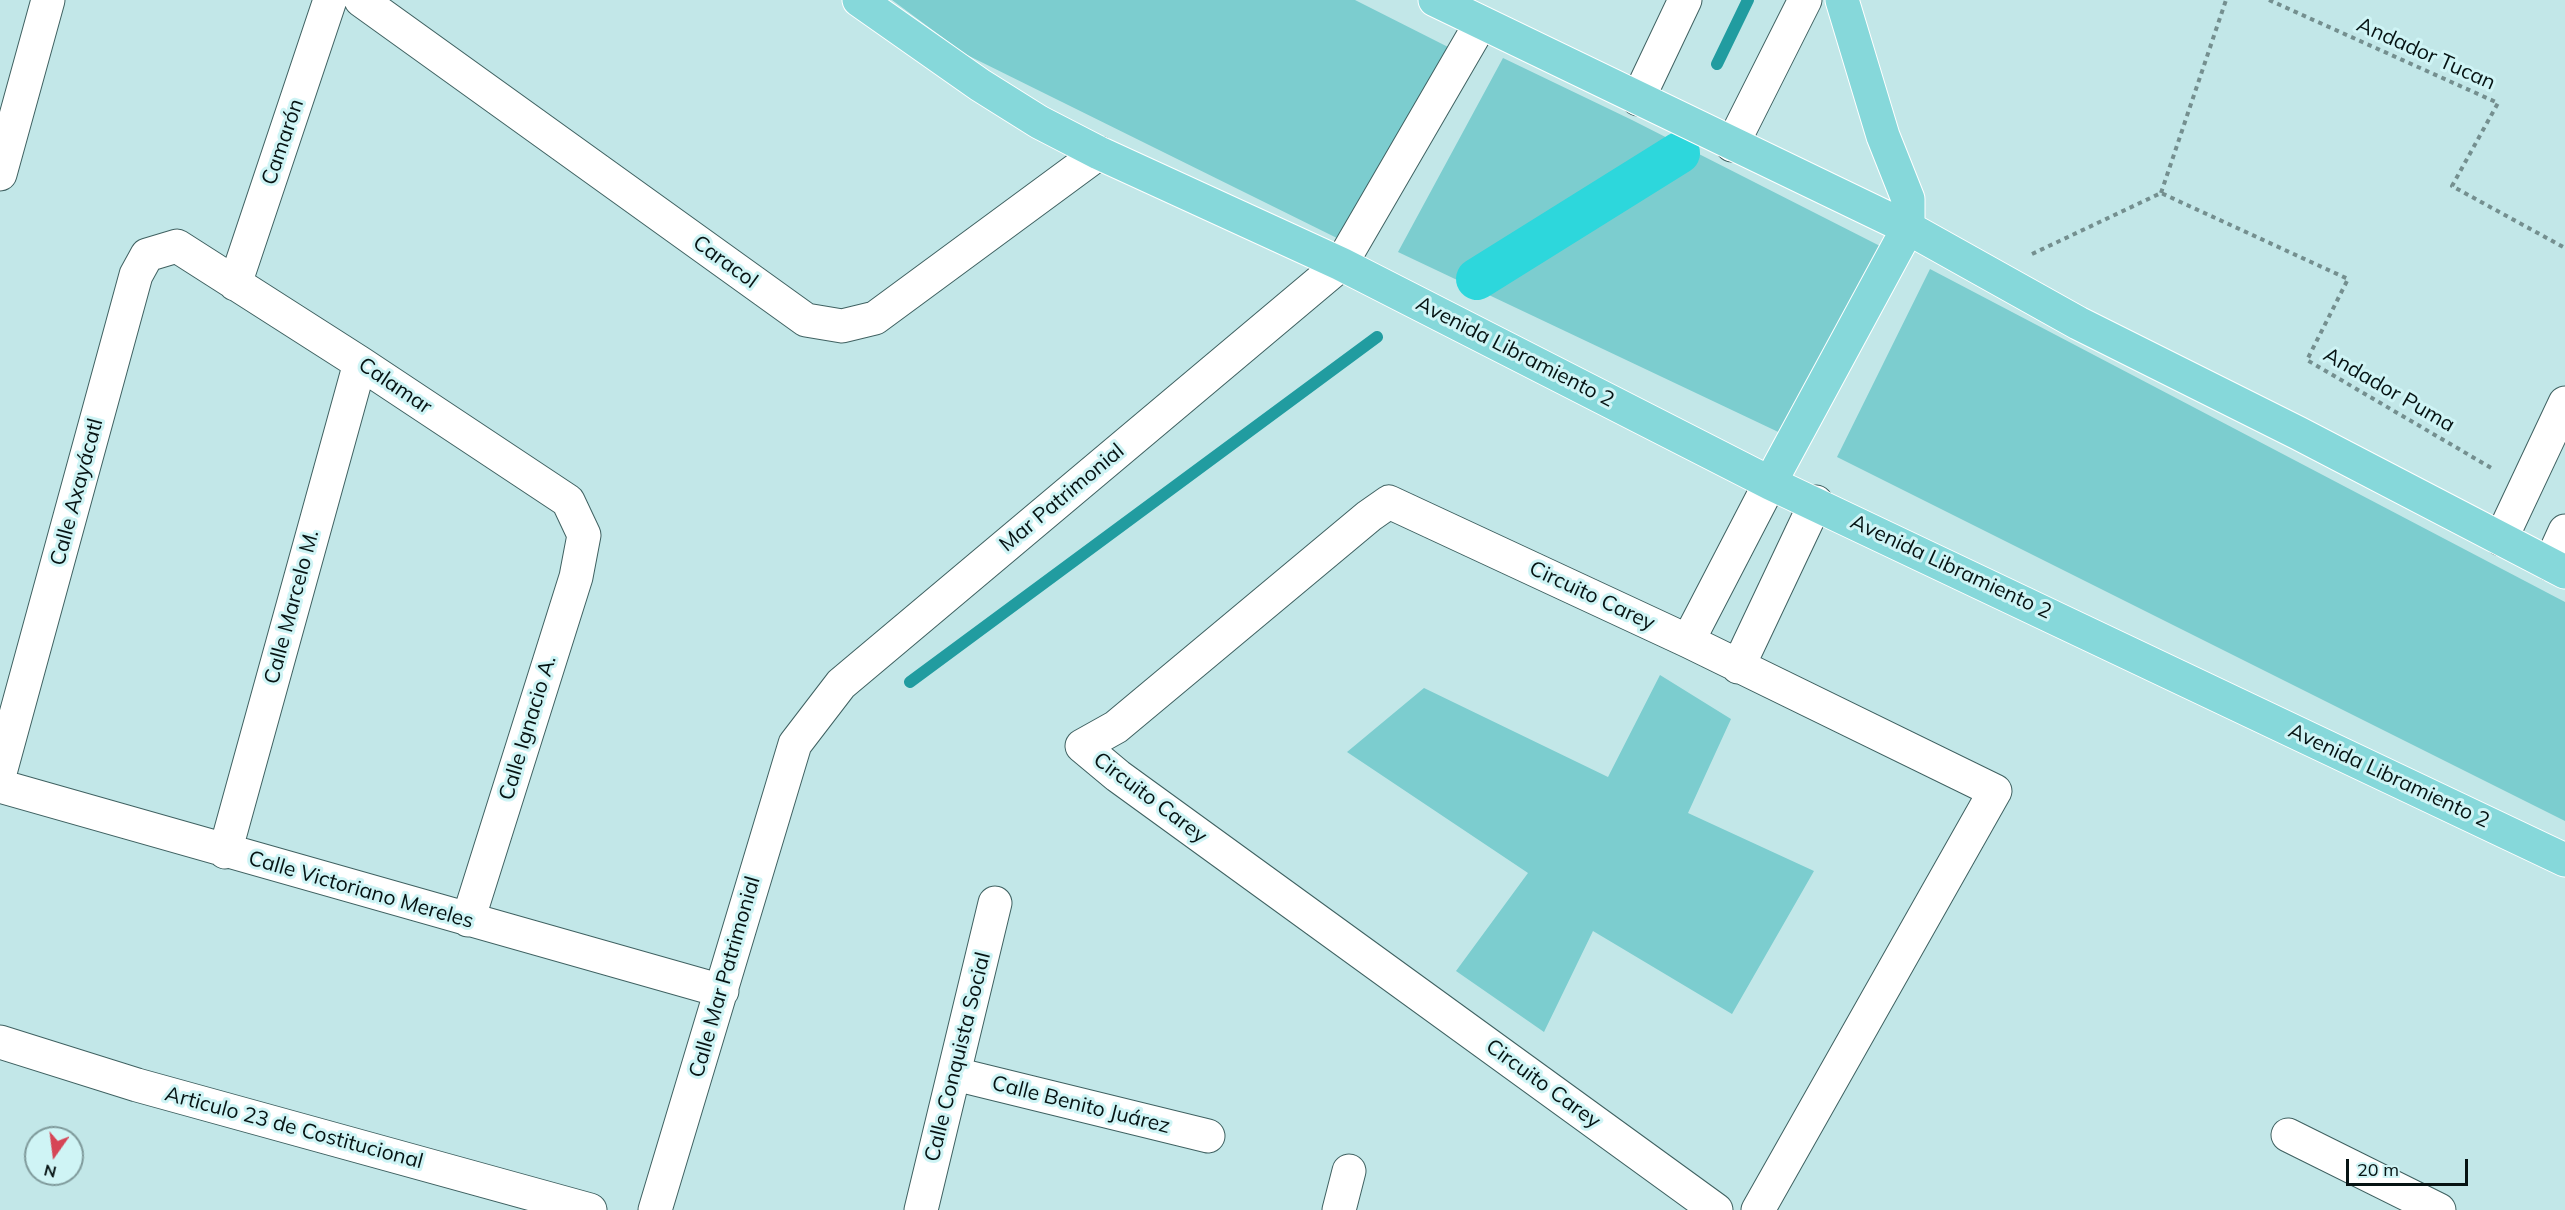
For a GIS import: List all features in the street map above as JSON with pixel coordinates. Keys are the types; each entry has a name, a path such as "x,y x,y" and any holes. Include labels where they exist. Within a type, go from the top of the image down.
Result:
{"main road":[{"name":"Avenida Libramiento 2","path":"859,0 980,85 1039,122 1099,153 1341,264 1770,483 1816,502 2565,860"},
{"path":"1435,0 1908,228 2078,323 2558,568"},
{"path":"1770,483 1908,228 1908,199 1883,136 1842,0"}],"street":[{"path":"0,174 48,0"},
{"name":"Camarón","path":"235,284 330,0"},
{"name":"Caracol","path":"361,0 806,320 842,326 875,318 1099,153"},
{"path":"1638,99 1684,0"},
{"path":"1732,145 1806,0"},
{"path":"1341,264 1481,23"},
{"name":"Calle Axayácatl","path":"0,773 136,275 147,255 177,246 189,252"},
{"name":"Calamar","path":"189,252 568,501 584,535"},
{"name":"Mar Patrimonial","path":"795,744 841,684 1341,264"},
{"name":"Calle Marcelo M.","path":"225,852 360,363"},
{"path":"2501,539 2565,403"},
{"path":"1758,1210 1995,791 1688,642 1770,483"},
{"name":"Circuito Carey","path":"1688,642 1389,502 1360,523 1116,727 1082,746 1127,783 1716,1210"},
{"path":"1738,667 1816,502"},
{"path":"2558,568 2565,531"},
{"name":"Calle Ignacio A.","path":"468,920 576,577 584,535"},
{"name":"Calle Mar Patrimonial","path":"655,1210 722,991 779,789 795,744"},
{"name":"Calle Victoriano Mereles","path":"0,786 225,852 722,991"},
{"name":"Calle Conquista Social","path":"921,1210 995,903"},
{"name":"Articulo 23 de Costitucional","path":"0,1042 137,1085 590,1210"},
{"name":"Calle Benito Juárez","path":"954,1074 1208,1136"},
{"path":"2288,1135 2439,1210"},
{"path":"1339,1210 1349,1171"}],"path":[{"path":"1991,273 2162,193 2226,0"},
{"name":"Andador Tucan","path":"2269,0 2498,103 2452,186 2565,248"},
{"name":"Andador Puma","path":"2162,193 2348,279 2307,360 2525,487"}],"shaded area":[{"path":"892,0 1355,0 1454,50 1347,243 965,54"},
{"path":"1503,58 1632,120 1880,246 1791,438 1398,252"},
{"path":"1930,269 2565,602 2565,821 1837,457"},
{"path":"1660,675 1731,719 1688,813 1814,871 1732,1014 1593,931 1544,1032 1456,971 1528,873 1347,752 1424,688 1608,777"}],"waterway":[{"path":"1717,64 1748,0"},
{"path":"1477,279 1679,153"},
{"path":"910,682 1377,337"}]}
